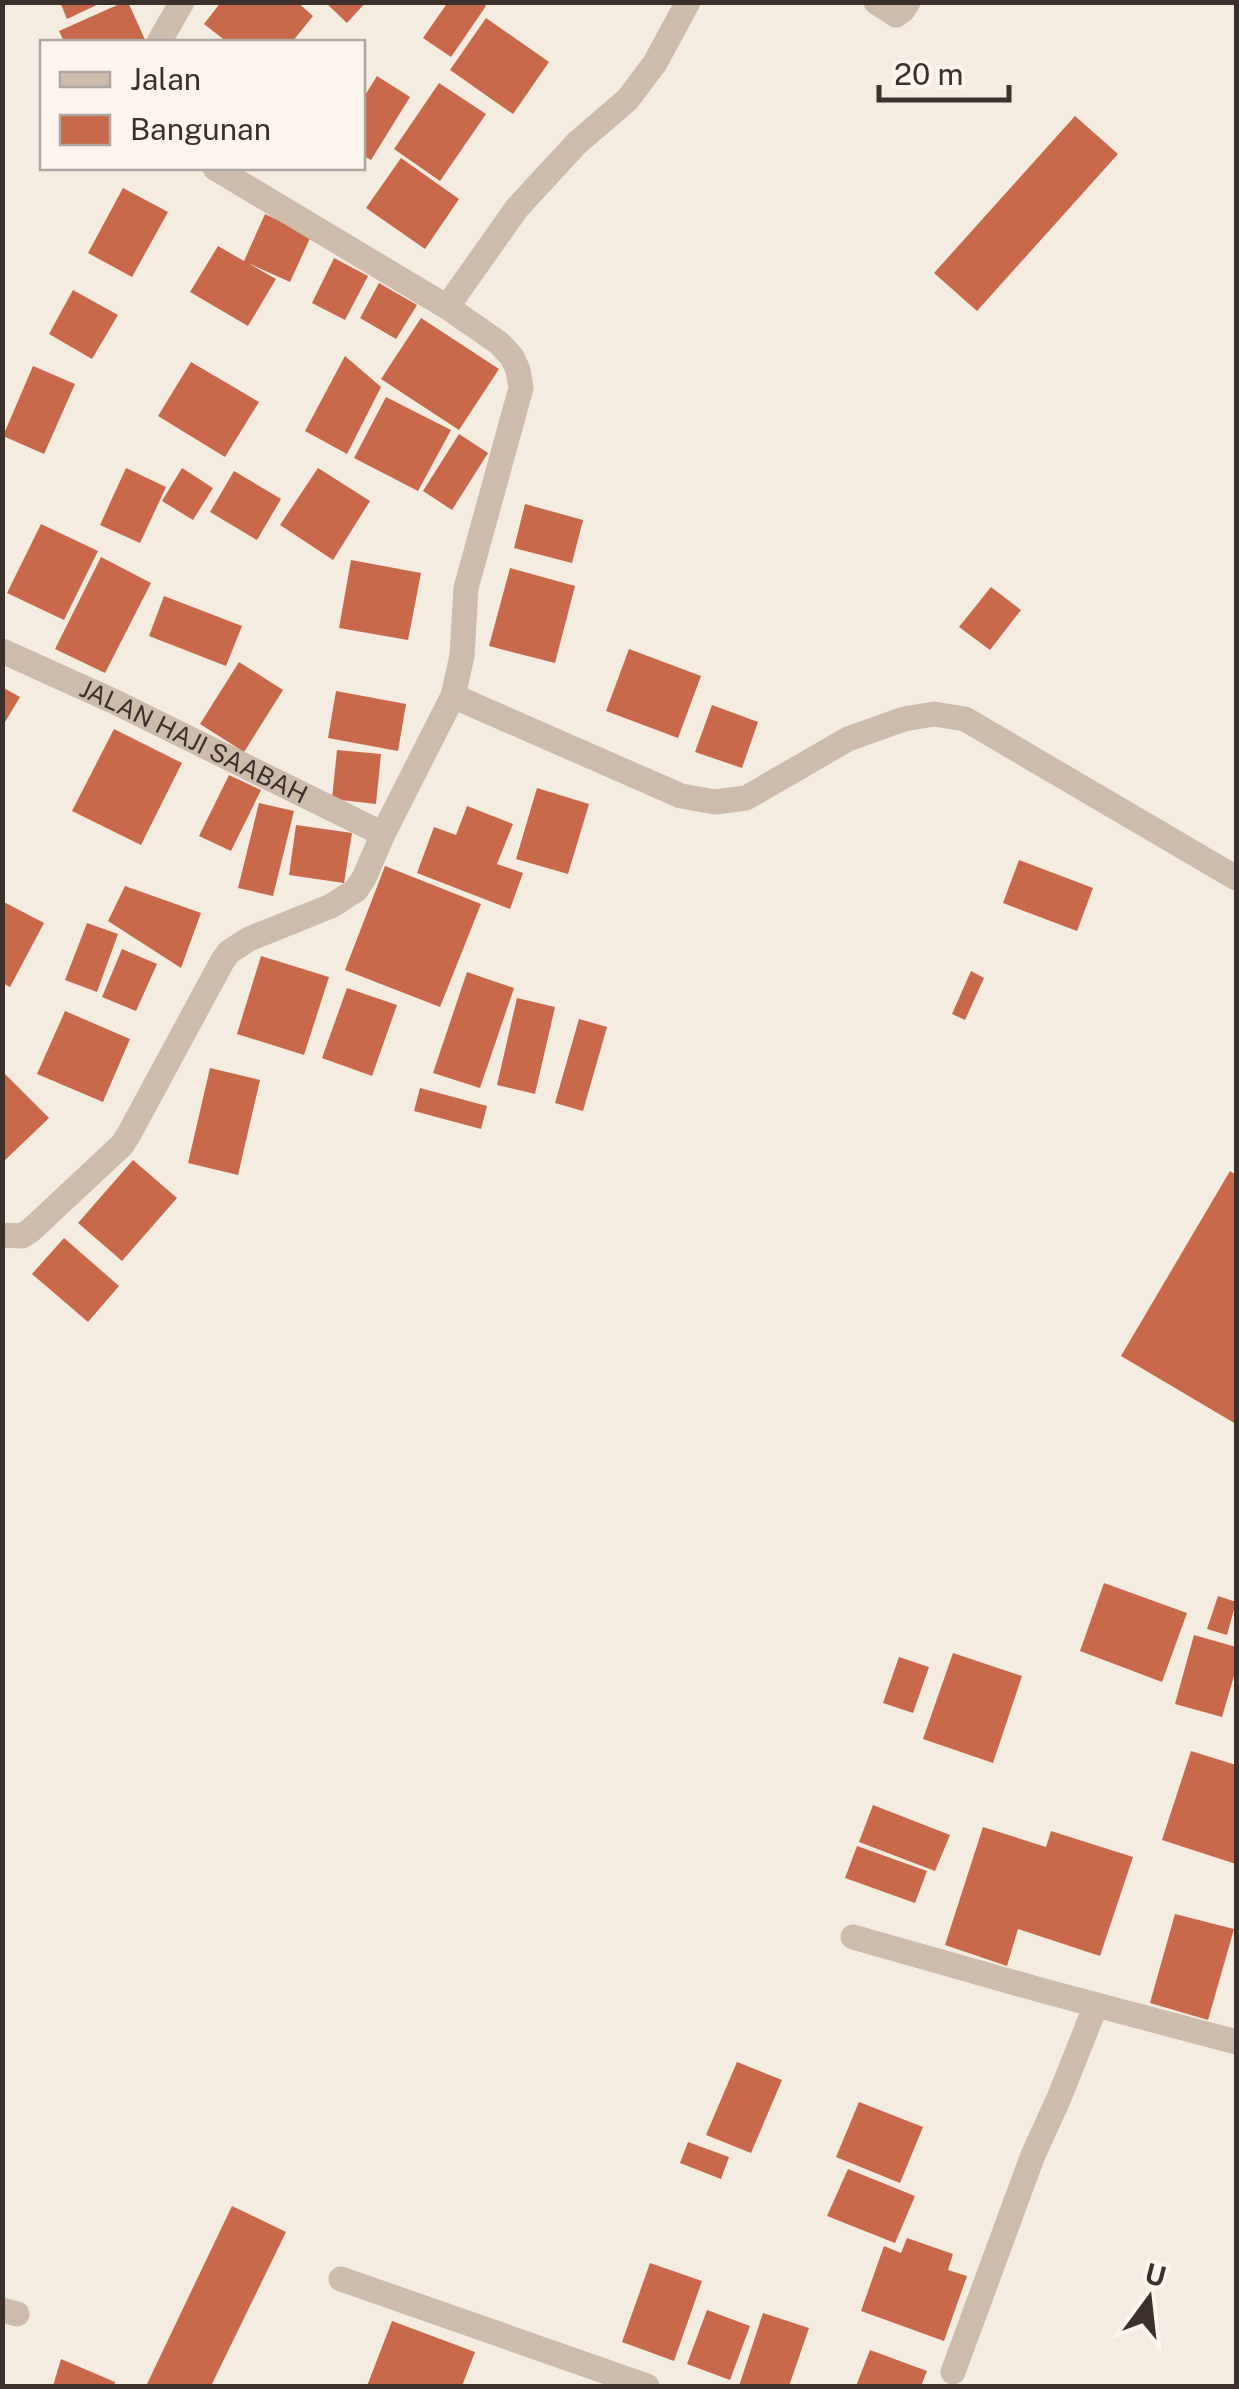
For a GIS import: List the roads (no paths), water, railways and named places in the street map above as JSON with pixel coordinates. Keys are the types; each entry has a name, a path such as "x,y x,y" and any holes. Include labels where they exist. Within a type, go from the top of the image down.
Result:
{"street":[{"path":"160,40 182,2"},
{"path":"447,307 517,208 577,142 628,99 655,63 688,2"},
{"path":"876,2 896,15 908,2"},
{"path":"2,1235 22,1236 31,1230 122,1144 229,952 249,939 331,906 356,890 364,878 452,696 462,656 466,588 522,388 512,358 498,343 447,307 218,170"},
{"name":"JALAN HAJI SAABAH","path":"2,651 384,834"},
{"path":"452,696 681,796 715,802 746,798 848,740 904,718 934,714 966,720 1236,878"},
{"path":"854,1937 1236,2042"},
{"path":"953,2372 1033,2155 1096,2004"},
{"path":"341,2280 647,2386"}]}
